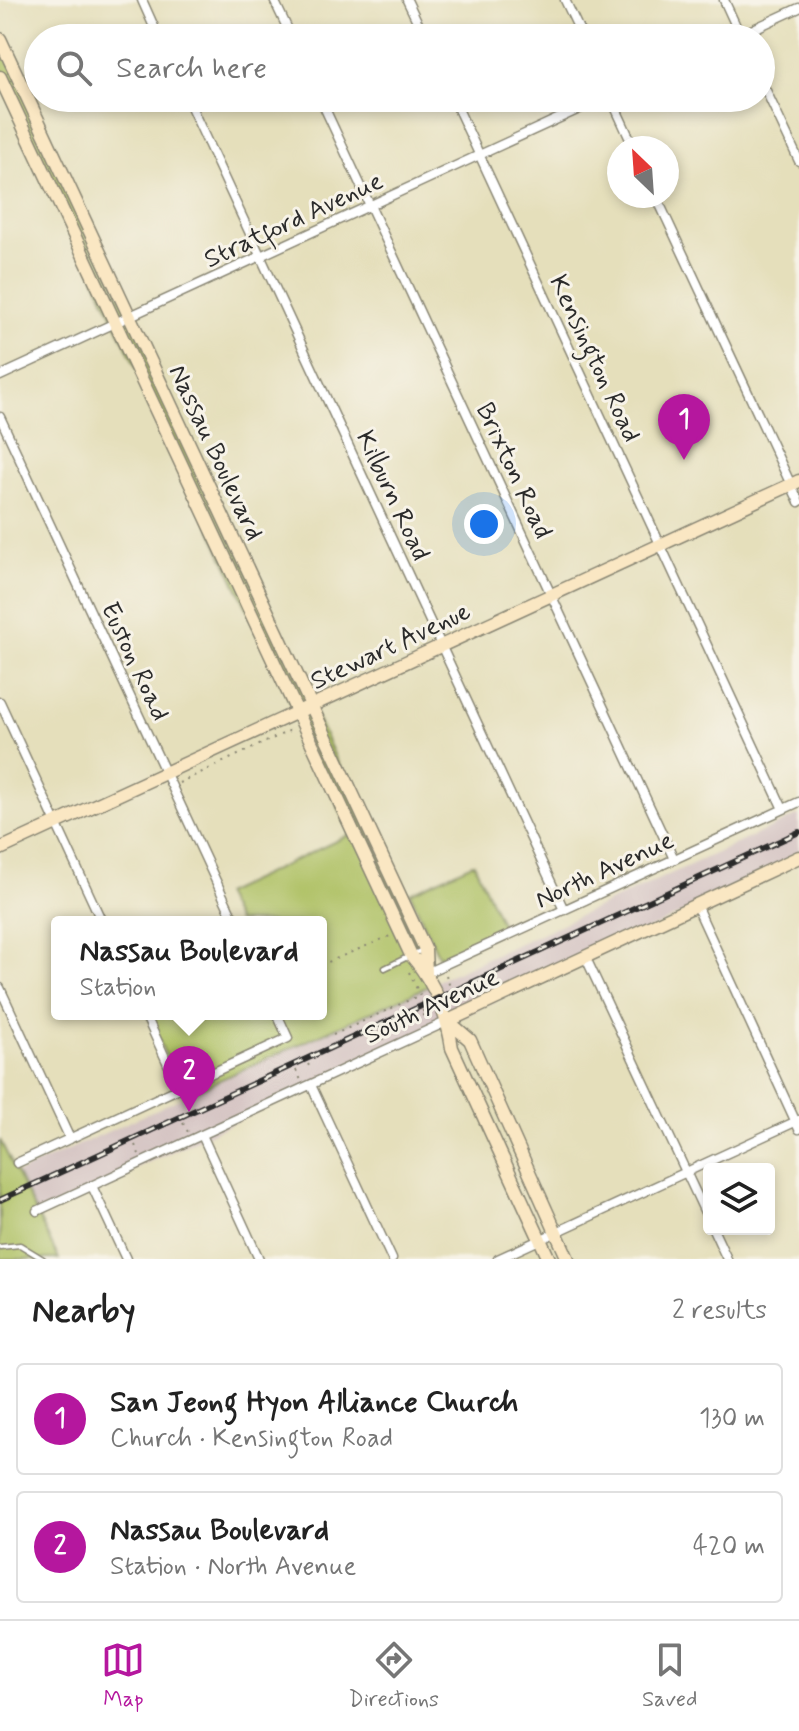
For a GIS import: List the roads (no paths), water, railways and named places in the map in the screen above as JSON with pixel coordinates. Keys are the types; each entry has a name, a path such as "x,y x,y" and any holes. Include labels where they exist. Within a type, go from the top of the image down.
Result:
{"main road":[{"name":"Nassau Boulevard","path":"0,39 24,91"},
{"name":"Nassau Boulevard","path":"0,77 298,712 408,960 426,973"},
{"name":"Nassau Boulevard","path":"34,112 425,949 426,973 448,1021 452,1048 549,1259"},
{"name":"Stewart Avenue","path":"0,849 795,483"},
{"name":"South Avenue","path":"448,1021 799,857"},
{"name":"Nassau Boulevard","path":"448,1021 470,1040 568,1259"}],"street":[{"path":"142,0 153,24"},
{"path":"274,0 285,24"},
{"path":"407,0 418,24"},
{"path":"565,0 576,24"},
{"path":"724,0 734,24"},
{"path":"766,24 799,8"},
{"path":"775,110 799,161"},
{"name":"Kilburn Road","path":"193,112 564,910"},
{"name":"Brixton Road","path":"326,112 674,859"},
{"name":"Kensington Road","path":"459,112 783,809"},
{"name":"Stratford Avenue","path":"0,376 573,112"},
{"path":"617,112 628,136"},
{"path":"662,208 795,483 799,502"},
{"name":"Euston Road","path":"0,417 232,916"},
{"path":"0,702 99,916"},
{"name":"North Avenue","path":"426,973 799,802"},
{"path":"498,1259 798,1124 696,905"},
{"path":"585,956 703,1208"},
{"path":"0,988 70,1139"},
{"path":"148,1020 179,1088"},
{"path":"17,1163 288,1038 281,1020"},
{"name":"South Avenue","path":"37,1211 448,1021"},
{"path":"313,1081 322,1109 392,1259"},
{"path":"202,1135 259,1259"},
{"path":"92,1186 126,1259"},
{"path":"716,1235 727,1259"}],"lane":[{"path":"385,968 408,960 425,949"},
{"path":"0,1247 20,1245 43,1259"}],"railway":[{"path":"0,1200 799,832"}],"place":[{"name":"San Jeong Hyon Alliance Church","path":"684,460"},
{"name":"Nassau Boulevard","path":"189,1112"}]}
